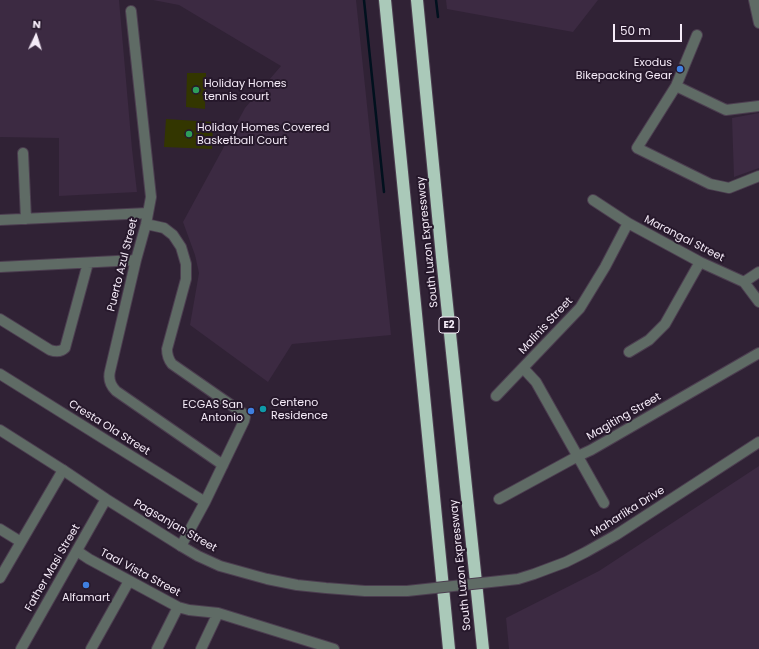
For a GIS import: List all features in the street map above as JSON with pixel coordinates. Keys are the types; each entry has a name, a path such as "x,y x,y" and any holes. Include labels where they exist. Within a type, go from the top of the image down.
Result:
{"highway":[{"name":"South Luzon Expressway","path":"385,0 431,460 448,649"},
{"name":"South Luzon Expressway","path":"417,0 483,649"}],"street":[{"path":"754,0 759,23"},
{"name":"Puerto Azul Street","path":"132,11 151,196 146,224 110,371 110,382 116,391 223,465"},
{"path":"697,35 676,86 637,148 710,184 729,188 759,176"},
{"path":"676,86 726,110 759,106"},
{"path":"24,153 26,219"},
{"name":"Marangal Street","path":"593,200 628,223 700,262 744,282 759,302"},
{"path":"0,220 148,213"},
{"name":"Malinis Street","path":"496,396 580,308 605,267 628,223"},
{"path":"146,224 164,228 174,235 181,247 186,264 186,279 167,349 169,360 172,364 244,414 244,421 205,502 181,546"},
{"path":"0,267 136,260"},
{"path":"629,352 649,340 665,324 700,262"},
{"path":"0,319 50,350 62,350 65,348 88,263"},
{"path":"744,282 759,272"},
{"name":"Magiting Street","path":"499,499 591,450 759,353"},
{"path":"524,368 536,382 604,503"},
{"name":"Cresta Ola Street","path":"0,374 205,502"},
{"name":"Pagsanjan Street","path":"0,430 181,546 220,566 267,580 297,585 386,592 407,591"},
{"name":"Maharlika Drive","path":"407,591 518,579 566,562 616,535 759,442"},
{"path":"0,578 63,470"},
{"name":"Father Masi Street","path":"21,649 106,499"},
{"path":"0,529 21,542"},
{"name":"Taal Vista Street","path":"77,551 178,607 189,610 218,613 334,649"},
{"path":"91,649 129,581"},
{"path":"157,649 178,607"},
{"path":"201,649 218,613"}],"shaded area":[{"path":"0,0 119,0 137,192 59,196 59,138 0,137"},
{"path":"153,0 356,0 391,335 292,344 268,382 190,325 199,273 195,255 183,222 245,108 281,66 179,5"},
{"path":"446,0 598,0 573,32 447,9"},
{"name":"Holiday Homes tennis court","path":"187,73 206,73 205,109 186,107"},
{"path":"759,113 759,168 734,177 732,118"},
{"name":"Holiday Homes Covered Basketball Court","path":"166,119 213,122 212,149 164,147"},
{"path":"759,466 759,649 509,649 506,618 599,571"}],"waterway":[{"path":"364,0 384,192"},
{"path":"436,0 438,17"}],"place":[{"name":"Exodus Bikepacking Gear","path":"680,69"},
{"name":"Holiday Homes tennis court","path":"196,90"},
{"name":"Holiday Homes Covered Basketball Court","path":"189,134"},
{"name":"Centeno Residence","path":"263,409"},
{"name":"ECGAS San Antonio","path":"251,411"},
{"name":"Alfamart","path":"86,585"}]}
